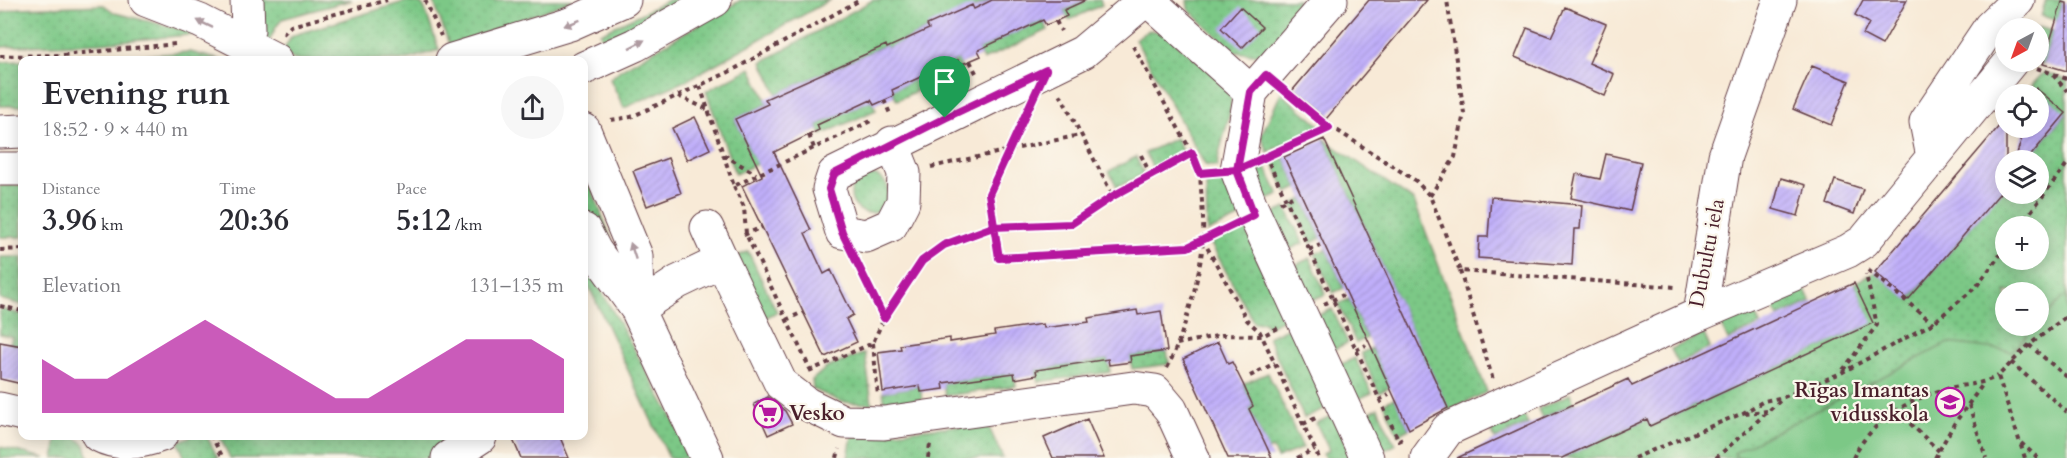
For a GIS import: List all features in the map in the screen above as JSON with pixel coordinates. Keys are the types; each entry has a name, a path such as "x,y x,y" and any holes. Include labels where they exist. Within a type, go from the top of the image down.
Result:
{"street":[{"path":"146,0 200,21 263,53"},
{"path":"247,0 248,30 263,53"},
{"path":"447,49 523,50 570,24 624,0"},
{"path":"588,66 635,45 715,0"},
{"path":"895,143 903,202 891,225 866,236 842,232 829,189 834,174 895,143 1083,52 1147,0 1258,83"},
{"path":"1331,0 1258,83 1252,164 1254,215 1366,458"},
{"name":"Dubultu iela","path":"1418,447 1448,429 1501,405 1702,301 1725,156 1780,0"},
{"path":"1933,157 1926,122 1990,27 2018,0"},
{"path":"2025,18 2030,0"},
{"path":"1702,301 1848,251 1864,241 1933,157 2014,72"},
{"path":"593,126 636,256 637,309"},
{"path":"0,132 18,131"},
{"path":"0,169 18,169"},
{"path":"707,228 781,384 807,404 844,422 874,422 1133,388 1155,392 1171,410 1193,458"},
{"path":"588,238 637,309 707,458"},
{"path":"637,309 678,282 722,261"},
{"path":"0,409 18,413"},
{"path":"109,445 148,440"},
{"path":"448,458 483,443"}],"path":[{"path":"263,53 291,26 387,0"},
{"path":"425,0 447,49"},
{"path":"593,126 631,117 700,86 860,0"},
{"path":"1430,196 1455,157 1464,113 1447,0"},
{"path":"1056,21 1060,30"},
{"path":"1050,35 1070,26"},
{"path":"1127,37 1192,153 1200,173 1203,240 1193,291 1167,368"},
{"path":"0,56 62,55 181,44"},
{"path":"970,60 975,71"},
{"path":"964,76 986,66"},
{"path":"1046,70 1113,196"},
{"path":"2044,72 2067,79"},
{"path":"2052,75 2067,91"},
{"path":"1258,83 1329,128 1338,130 1416,180 1430,196 1460,272 1501,405"},
{"path":"700,86 734,186 744,207 746,234 811,370"},
{"path":"678,96 707,109"},
{"path":"884,100 895,143"},
{"path":"895,143 900,107"},
{"path":"1028,111 989,194 999,258 1188,247 1254,215"},
{"path":"1200,173 1252,164 1329,128"},
{"path":"809,135 814,148"},
{"path":"734,186 814,148 895,143 1011,151 1080,135"},
{"path":"878,398 873,343 884,318 922,261 944,245 993,227 1071,224 1113,196 1192,153"},
{"path":"724,155 757,175"},
{"path":"1141,155 1150,176"},
{"path":"1252,164 1399,441 1418,447"},
{"path":"2028,216 2067,164"},
{"path":"842,232 884,318"},
{"path":"1203,240 1247,320 1262,336 1319,458"},
{"path":"0,250 18,249"},
{"path":"1716,458 1784,398 1840,373 1933,323 1976,287 1995,262"},
{"path":"1840,373 1877,325 1865,267 1933,323"},
{"path":"1460,272 1702,301"},
{"path":"0,306 18,311"},
{"path":"786,320 803,312"},
{"path":"1853,458 1859,446 1897,411 1935,393 1983,384 1998,376 2029,345 2067,316"},
{"path":"1177,344 1222,335 1262,336"},
{"path":"781,384 873,343"},
{"path":"2029,345 2067,377"},
{"path":"2011,362 2067,412"},
{"path":"1250,376 1275,363"},
{"path":"1998,376 2025,458"},
{"path":"1935,458 1983,384"},
{"path":"1634,458 1743,413 1764,401 1784,398"},
{"path":"1969,404 1986,458"},
{"path":"1743,413 1768,411"},
{"path":"1897,411 1939,451"},
{"path":"214,440 223,458"},
{"path":"2021,443 2038,458"},
{"path":"1297,458 1315,449"}],"green space":[{"path":"262,0 352,0 282,19 267,46 262,44"},
{"path":"433,0 573,0 450,47"},
{"path":"669,0 683,0 604,42 600,33"},
{"path":"741,0 830,0 689,79 624,108 610,79 620,70"},
{"path":"873,0 992,0 928,26 929,29 887,48 885,45 777,94 762,62"},
{"path":"1087,0 1100,0 1102,5 1069,20 1064,11"},
{"path":"1187,0 1298,0 1300,13 1261,55 1234,52 1188,9"},
{"path":"2046,0 2062,0 2057,20 2041,16"},
{"path":"407,1 421,4 425,9 439,50 419,56 289,56 283,51 291,37"},
{"path":"104,5 115,13 200,34 99,43 0,47 0,13 19,8"},
{"path":"1043,20 1048,30 983,60 978,50"},
{"path":"1149,30 1165,33 1231,89 1231,107 1217,167 1205,165 1135,39"},
{"path":"2049,30 2053,31 2049,44"},
{"path":"190,52 206,56 132,56"},
{"path":"958,60 962,70 897,100 892,90"},
{"path":"18,61 18,106 0,106 0,62"},
{"path":"751,68 768,104 735,119 752,154 759,163 735,174 706,91"},
{"path":"2044,72 2067,80 2067,313 2049,326 2049,282 1995,282 1995,336 2035,336 2028,341 1848,458 1562,458 1647,419 1651,426 1872,323 1854,283 1875,272 1909,300 1995,198 1995,204 2049,204 2049,150 2035,150 2046,138 2049,138 2049,134 2066,114 2049,100 2049,84 2033,84"},
{"path":"1281,93 1322,127 1268,152 1261,136"},
{"path":"871,100 876,110 821,135 817,125"},
{"path":"1176,138 1183,153 1153,168 1145,153"},
{"path":"1324,139 1414,201 1487,392 1449,411"},
{"path":"1136,157 1144,174 1117,187 1109,171"},
{"path":"1284,157 1298,188 1287,193 1273,162"},
{"path":"1266,167 1279,195 1262,202 1251,174"},
{"path":"870,175 884,180 889,194 884,208 870,213 856,208 851,194 856,180"},
{"path":"1206,177 1226,177 1241,217 1207,232"},
{"path":"588,179 625,276 588,212"},
{"path":"18,185 18,237 0,237 0,186"},
{"path":"1303,199 1321,238 1311,243 1292,204"},
{"path":"1286,208 1303,243 1284,252 1268,216"},
{"path":"1245,226 1288,317 1267,327 1265,322 1254,323 1210,242"},
{"path":"1326,249 1344,288 1333,293 1315,254"},
{"path":"748,251 777,312 765,318 736,257"},
{"path":"1,257 18,257 18,304 0,299"},
{"path":"1310,258 1326,294 1307,302 1291,267"},
{"path":"588,267 671,415 691,458 669,458 588,285"},
{"path":"1804,288 1811,302 1778,317 1771,303"},
{"name":"Rīgas Imantas vidusskola","path":"2067,294 2067,458 1737,458 1734,453 1948,343 2012,351 2026,336 2049,336 2049,313"},
{"path":"1349,299 1367,338 1356,343 1338,304"},
{"path":"0,309 18,313 18,345 10,344 12,337 0,334"},
{"path":"1332,309 1348,343 1330,351 1314,317"},
{"path":"1754,311 1760,325 1728,340 1721,325"},
{"path":"1291,326 1328,407 1304,418 1268,337"},
{"path":"1704,334 1710,348 1678,363 1671,349"},
{"path":"1372,348 1390,387 1379,393 1361,353"},
{"path":"1167,351 1169,364 1132,369 1130,356"},
{"path":"865,353 872,404 841,402 813,389 812,380 826,368"},
{"path":"1355,358 1372,393 1354,401 1337,366"},
{"path":"1108,359 1110,372 1038,382 1036,370"},
{"path":"1014,373 1016,386 945,396 943,383"},
{"path":"1268,373 1303,448 1277,458 1272,448 1268,450 1249,409 1253,406 1243,384"},
{"path":"920,386 922,399 885,405 883,392"},
{"path":"1570,394 1574,403 1542,418 1538,409"},
{"path":"1395,398 1409,429 1398,435 1384,403"},
{"path":"1378,408 1395,445 1381,452 1360,416"},
{"path":"1333,415 1354,458 1325,458 1323,454 1329,450 1316,423"},
{"path":"1524,415 1528,424 1495,439 1491,430"},
{"path":"987,423 1003,458 848,458 852,436"},
{"path":"57,440 79,440 85,445 89,458 54,458"},
{"path":"209,440 218,458 185,458 178,442"},
{"path":"221,440 446,440 431,458 230,458"},
{"path":"0,447 45,458 0,458"}],"building":[{"path":"992,0 1086,0 1064,10 1067,16 1046,25 1043,20 978,50 981,56 960,65 958,60 892,90 894,96 874,105 871,100 817,125 819,130 774,152 811,230 805,233 824,274 831,270 853,315 846,319 857,342 825,357 742,186 762,176 735,119 768,104 765,99 886,45 887,48 929,29 927,25 972,5 974,9"},
{"path":"1369,0 1427,0 1326,119 1292,91"},
{"path":"1863,0 1907,0 1882,45 1863,35 1869,23 1855,15"},
{"path":"2062,2 2067,3 2067,71 2049,66 2049,44"},
{"path":"1240,7 1262,27 1242,48 1221,28"},
{"path":"1565,7 1606,24 1589,63 1614,74 1605,96 1515,57 1527,28 1551,37"},
{"path":"1812,66 1849,81 1831,125 1793,109"},
{"path":"2049,99 2066,113 2049,133"},
{"path":"695,117 710,149 687,160 672,128"},
{"path":"1995,131 1995,138 2006,138 2006,150 1995,150 1995,199 1908,300 1875,272"},
{"path":"2022,138 2045,138 2035,150 2018,150"},
{"path":"1324,139 1448,408 1409,429 1284,157"},
{"path":"1606,154 1641,162 1630,211 1571,198 1576,174 1600,179"},
{"path":"668,158 681,193 647,206 633,171"},
{"path":"1781,178 1806,185 1798,216 1773,209"},
{"path":"1835,180 1863,189 1854,214 1827,204"},
{"path":"1491,197 1582,205 1580,229 1574,229 1572,265 1478,258 1479,237 1488,237"},
{"path":"1854,283 1873,323 1650,426 1647,419 1562,458 1457,458 1628,379 1632,386"},
{"path":"1137,310 1138,315 1161,311 1167,351 1130,356 1131,362 1109,365 1108,359 1036,370 1037,375 1015,379 1014,373 943,383 944,389 921,392 920,386 883,392 878,352 901,349 900,345 950,338 950,342 995,335 994,331 1043,324 1044,328 1089,322 1088,318"},
{"path":"0,342 18,345 18,383 0,379"},
{"path":"1218,342 1228,364 1232,362 1243,384 1253,406 1249,409 1272,458 1228,458 1183,359"},
{"path":"768,397 785,411 792,424 768,435 754,404"},
{"path":"1087,419 1104,458 1053,458 1044,438"},
{"path":"513,440 561,440 569,458 521,458"}],"place":[{"name":"Rīgas Imantas vidusskola","path":"1950,402"},
{"name":"Vesko","path":"768,413"}],"route":[{"path":"945,118 834,174 829,189 842,232 884,318 922,261 944,245 993,227 1071,224 1113,196 1192,153 1200,173 1237,170 1329,128 1266,75 1251,92 1237,170 1254,215 1188,247 999,258 993,227 989,194 1011,151 1046,70 945,118"}]}
